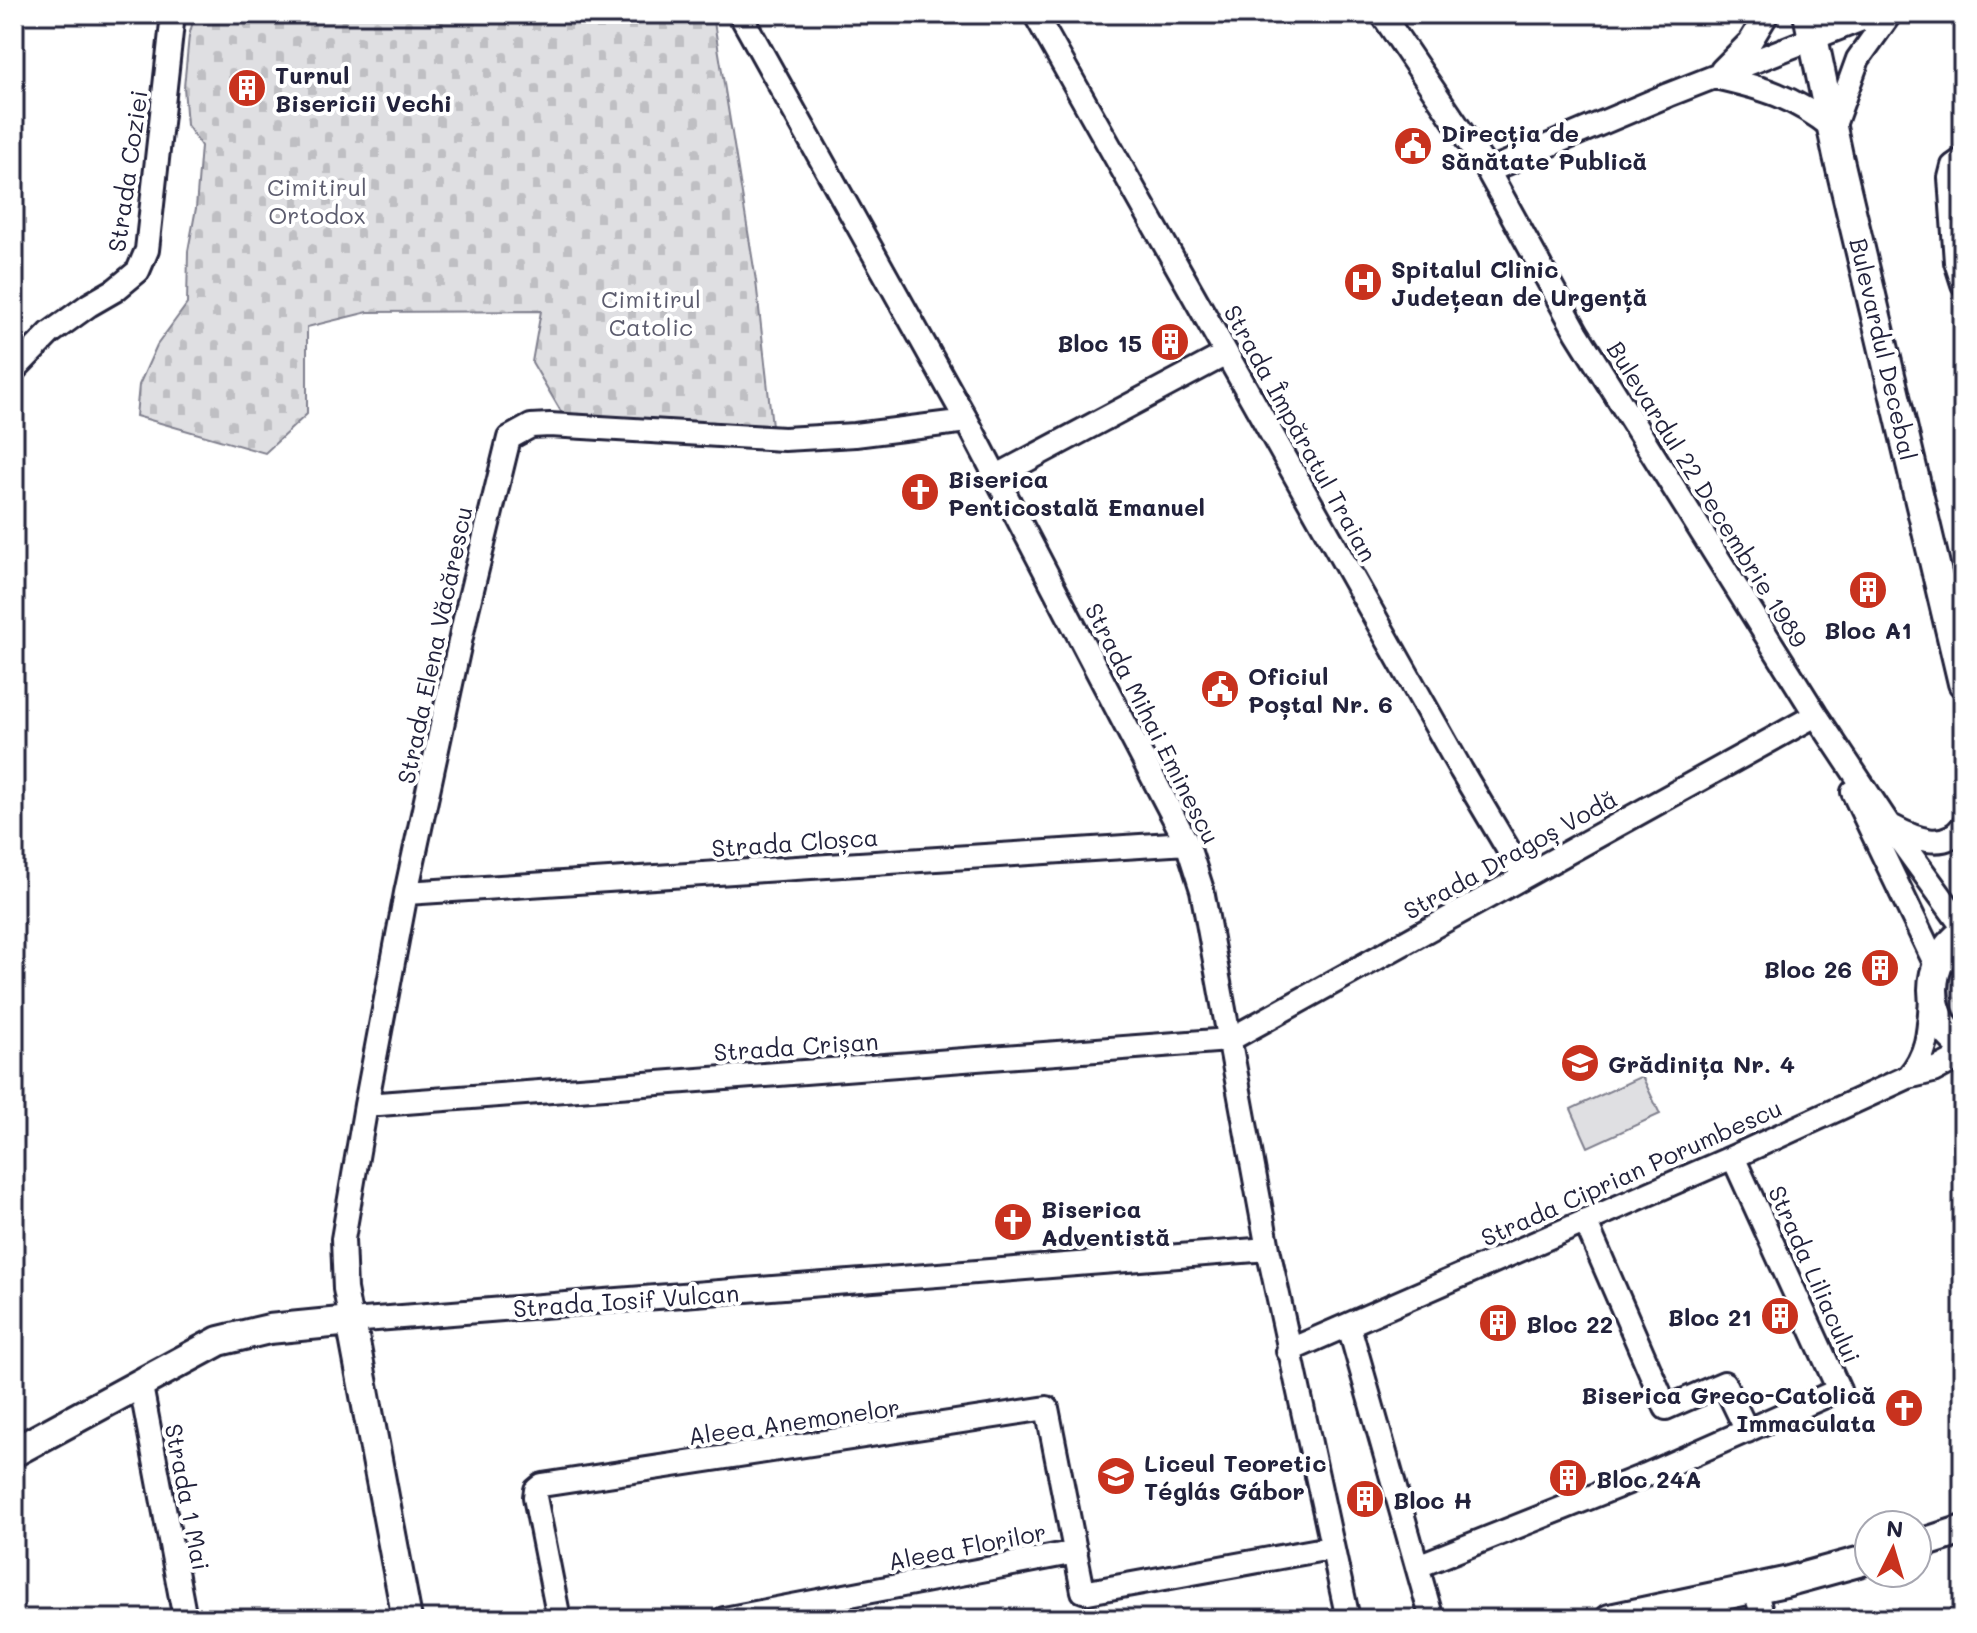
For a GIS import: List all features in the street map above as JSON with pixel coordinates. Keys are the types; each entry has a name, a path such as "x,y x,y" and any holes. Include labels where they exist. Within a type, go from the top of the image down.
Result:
{"main road":[{"name":"Bulevardul Decebal","path":"1811,27 1963,683"},
{"path":"1963,930 1943,951 1934,977 1937,1014 1943,1026 1963,1046"},
{"path":"351,1321 407,1619"},
{"name":"Strada Iosif Vulcan","path":"21,1441 141,1386 219,1341 269,1329 351,1321"},
{"path":"1933,1540 1963,1530"},
{"path":"1610,1619 1853,1563"}],"street":[{"name":"Strada Coziei","path":"14,370 50,333 138,271 147,250 173,14"},
{"name":"Strada Mihai Eminescu","path":"740,14 997,476 1187,843 1202,890 1288,1351 1348,1619"},
{"name":"Strada Împăratul Traian","path":"1035,14 1461,770 1524,876"},
{"name":"Bulevardul 22 Decembrie 1989","path":"1382,14 1488,171 1577,333 1816,715 1963,930"},
{"path":"1715,77 1750,42 1767,14"},
{"path":"1488,171 1715,77 1811,27 1875,14"},
{"path":"1715,77 1780,94 1813,112 1833,128 1858,59 1890,14"},
{"path":"1963,159 1953,166 1950,178 1956,262 1963,284"},
{"path":"997,476 1226,354"},
{"name":"Strada Elena Văcărescu","path":"351,1321 345,1289 343,1239 366,1105 406,893 466,614 509,438 531,426 550,425 804,439 967,421"},
{"name":"Bulevardul 22 Decembrie 1989","path":"1816,715 1934,977"},
{"name":"Strada Dragoș Vodă","path":"1229,1040 1816,715"},
{"path":"1889,825 1913,838 1927,841 1949,839 1963,826"},
{"name":"Strada Cloșca","path":"406,893 1187,843"},
{"path":"1908,1077 1927,1045 1934,977"},
{"name":"Strada Crișan","path":"366,1105 1229,1040"},
{"name":"Strada Ciprian Porumbescu","path":"1288,1351 1733,1157 1908,1077 1933,1071 1963,1055"},
{"name":"Strada Liliacului","path":"1418,1566 1635,1479 1839,1390 1733,1157"},
{"path":"1585,1221 1666,1408 1724,1383 1747,1431"},
{"name":"Strada Iosif Vulcan","path":"351,1321 1268,1249"},
{"path":"1349,1326 1432,1619"},
{"name":"Strada 1 Mai","path":"141,1386 185,1619"},
{"name":"Aleea Anemonelor","path":"559,1619 535,1497 536,1490 542,1485 1047,1408 1076,1552"},
{"name":"Aleea Florilor","path":"724,1619 1076,1552 1081,1588 1088,1592 1330,1548"},
{"path":"1755,1588 1763,1619"}],"green space":[{"path":"195,14 631,14 636,22 653,14 687,14 690,22 714,22 756,281 772,426 563,415 532,362 541,311 368,312 307,327 307,414 265,453 136,416 139,385 157,345 187,304 188,251 196,208 201,146 187,125 184,87 189,36"},
{"path":"1963,954 1963,1024 1950,998 1950,980"},
{"path":"1642,1076 1660,1114 1588,1147 1571,1109"}],"place":[{"name":"Turnul Bisericii Vechi","path":"247,88"},
{"name":"Direcția de Sănătate Publică","path":"1413,146"},
{"name":"Spitalul Clinic Județean de Urgență","path":"1363,282"},
{"name":"Bloc 15","path":"1170,342"},
{"name":"Biserica Penticostală Emanuel","path":"920,492"},
{"name":"Bloc A1","path":"1868,590"},
{"name":"Oficiul Poștal Nr. 6","path":"1220,689"},
{"name":"Bloc 26","path":"1880,968"},
{"name":"Grădinița Nr. 4","path":"1580,1063"},
{"name":"Biserica Adventistă","path":"1013,1222"},
{"name":"Bloc 21","path":"1780,1316"},
{"name":"Bloc 22","path":"1498,1323"},
{"name":"Biserica Greco-Catolică Immaculata","path":"1904,1408"},
{"name":"Liceul Teoretic Téglás Gábor","path":"1116,1476"},
{"name":"Bloc 24A","path":"1568,1478"},
{"name":"Bloc H","path":"1365,1499"}],"park label":[{"name":"Cimitirul Ortodox","path":"317,200"},
{"name":"Cimitirul Catolic","path":"651,312"}]}
